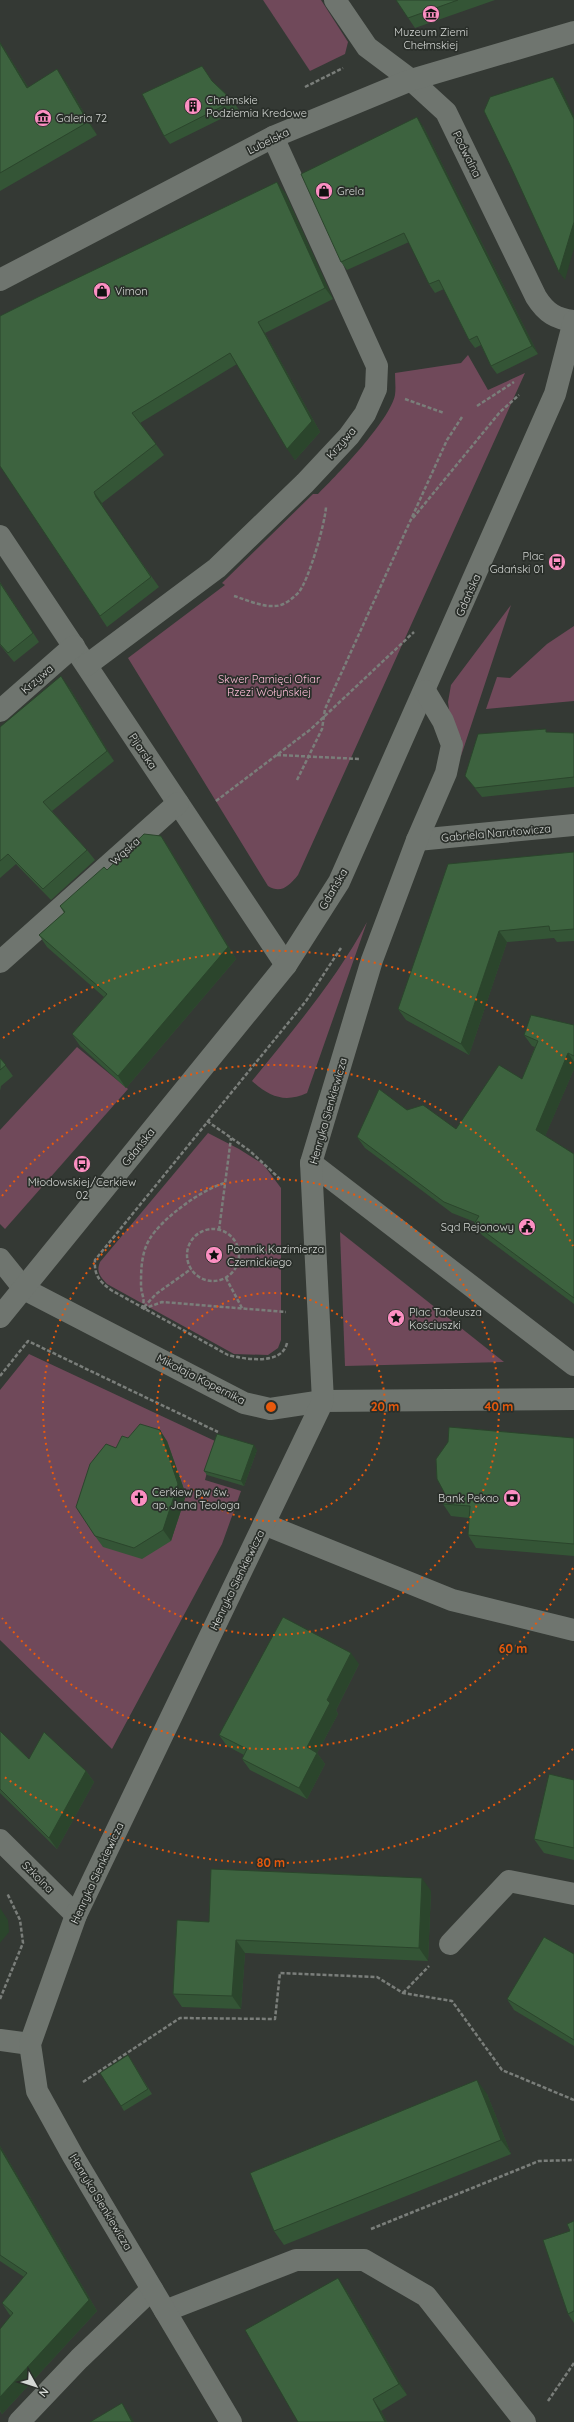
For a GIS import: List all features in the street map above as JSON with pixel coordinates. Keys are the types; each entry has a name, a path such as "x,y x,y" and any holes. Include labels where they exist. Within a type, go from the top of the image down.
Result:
{"street":[{"name":"Podwalna","path":"335,0 367,47 411,80 446,112 542,307 551,315 561,319 574,321"},
{"name":"Lubelska","path":"0,280 273,137 411,80 574,32"},
{"name":"Krzywa","path":"87,665 218,568 277,512 349,436 364,414 376,389 377,366 273,137"},
{"name":"Gdańska","path":"0,1317 286,965 339,882 425,691 555,394 574,321"},
{"name":"Gdańska","path":"555,394 574,372"},
{"name":"Pijarska","path":"0,536 286,965"},
{"name":"Krzywa","path":"0,711 74,646"},
{"name":"Henryka Sienkiewicza","path":"231,2422 37,2091 30,2044 76,1915 324,1401 311,1163 372,960 418,840 446,773 452,745 443,721 425,691"},
{"name":"Wąska","path":"0,962 178,803"},
{"name":"Gabriela Narutowicza","path":"418,840 574,825"},
{"path":"311,1163 574,1365"},
{"name":"Mikołaja Kopernika","path":"0,1259 24,1288 244,1402 270,1409 324,1401 574,1399"},
{"path":"264,1524 452,1600 574,1630"},
{"name":"Szkolna","path":"0,1840 76,1915"},
{"path":"450,1944 509,1881 574,1894"},
{"path":"0,2040 30,2044"},
{"path":"165,2311 296,2260 364,2260 426,2296 525,2422"},
{"path":"18,2422 79,2359 152,2289"}],"path":[{"path":"476,406 514,382"},
{"path":"376,389 444,413"},
{"path":"410,522 500,412 521,393"},
{"path":"297,780 322,729 325,709 447,440 462,417"},
{"path":"211,805 325,715 417,629"},
{"path":"276,755 362,759"},
{"path":"286,1338 286,1345 280,1353 269,1359 239,1358 228,1355 142,1309 101,1283 95,1272 95,1260 306,1001 344,943"},
{"path":"207,1121 261,1159 283,1184"},
{"path":"219,1230 231,1138"},
{"path":"142,1309 145,1300 141,1286 142,1264 146,1245 150,1238 188,1204 216,1185 225,1183"},
{"path":"219,1230 233,1239 239,1253 235,1269 226,1278 213,1281 205,1280 192,1269 188,1260 190,1243 203,1232 219,1230"},
{"path":"286,1245 286,1260"},
{"path":"239,1253 286,1252"},
{"path":"142,1309 156,1294 192,1269"},
{"path":"226,1278 242,1308"},
{"path":"142,1309 162,1302 286,1312"},
{"path":"286,1305 286,1319"},
{"path":"0,1376 28,1341 218,1432"},
{"path":"0,1999 22,1943 20,1920 3,1888"},
{"path":"403,1993 450,1944"},
{"path":"82,2082 180,2018 275,2019 280,1973 378,1977 403,1993 452,2001 502,2070 574,2100"},
{"path":"370,2230 539,2161 574,2160"},
{"path":"547,2402 574,2363"}],"green space":[{"path":"263,0 321,0 348,42 345,54 310,71"},
{"name":"Skwer Pamięci Ofiar Rzezi Wołyńskiej","path":"468,355 488,390 525,373 298,875 284,888 273,888 268,886 128,658 225,585 222,583 313,494 318,494 338,474 374,432 391,406 395,395 395,373 461,363"},
{"path":"511,605 461,756 462,740 450,717 448,702 451,685"},
{"path":"574,626 574,701 486,709 497,677 510,678 547,644"},
{"path":"367,922 307,1093 292,1098 285,1098 278,1097 265,1091 252,1081 328,984 342,964"},
{"path":"77,1047 128,1089 5,1229 0,1224 0,1130"},
{"path":"208,1133 239,1149 263,1164 281,1188 281,1340 278,1348 268,1355 234,1354 107,1284 98,1269 100,1262"},
{"path":"340,1232 504,1362 345,1366"},
{"path":"29,1354 215,1441 205,1480 241,1491 222,1544 112,1749 0,1640 0,1390"}],"building":[{"path":"396,0 458,0 408,18"},
{"name":"Galeria 72","path":"0,43 27,88 57,69 88,122 0,173"},
{"name":"Chełmskie Podziemia Kredowe","path":"202,66 212,81 233,101 164,136 142,94"},
{"path":"553,77 574,119 574,222 559,272 484,111 490,97"},
{"path":"417,117 532,346 491,366 477,336 469,340 439,280 429,284 404,233 341,262 301,174"},
{"path":"277,182 325,288 258,322 312,421 287,449 230,353 132,413 156,444 94,492 151,577 100,616 0,466 0,316"},
{"path":"0,583 33,633 8,653 0,644"},
{"path":"61,676 107,751 43,802 87,850 43,889 8,854 0,861 0,727"},
{"path":"546,729 546,732 574,733 574,777 475,788 465,776 478,734"},
{"path":"144,834 161,836 228,947 118,1076 72,1034 107,994 39,935 65,912 60,906 104,867 107,870"},
{"path":"574,852 574,929 550,931 549,926 499,931 461,1044 398,1009 448,864"},
{"path":"531,1015 574,1025 574,1056 568,1053 536,1130 574,1154 574,1298 474,1224 479,1216 444,1202 357,1137 379,1089 407,1110 423,1105 456,1129 499,1065 522,1079 538,1041 524,1035"},
{"path":"0,1058 6,1065 0,1070"},
{"name":"Cerkiew pw św. ap. Jana Teologa","path":"140,1424 160,1430 178,1484 163,1530 134,1548 95,1536 76,1507 90,1464 106,1444 116,1448 122,1436 128,1438"},
{"name":"Bank Pekao","path":"449,1427 574,1438 574,1544 468,1535 470,1506 443,1504 444,1492 437,1479 436,1459 448,1442"},
{"path":"217,1434 254,1445 241,1481 204,1471"},
{"path":"283,1617 351,1653 327,1700 330,1703 307,1747 317,1753 299,1788 242,1759 247,1749 219,1735"},
{"path":"0,1731 29,1759 44,1732 86,1771 49,1838 0,1789"},
{"path":"549,1774 574,1780 574,1848 534,1839"},
{"path":"211,1869 422,1878 419,1948 236,1940 232,1996 173,1994 177,1920 209,1922"},
{"path":"544,1937 574,1954 574,2040 507,1999"},
{"path":"128,2055 148,2089 121,2106 100,2073"},
{"path":"477,2080 501,2140 274,2231 250,2173"},
{"path":"0,2148 89,2300 0,2397 0,2329 13,2313 2,2303 27,2273 0,2255"},
{"path":"574,2221 574,2311 568,2314 543,2240 570,2231 567,2224"},
{"path":"338,2278 399,2384 373,2399 385,2422 298,2422 245,2330"},
{"path":"122,2403 132,2422 90,2422"}],"place":[{"name":"Muzeum Ziemi Chełmskiej","path":"431,14"},
{"name":"Chełmskie Podziemia Kredowe","path":"193,106"},
{"name":"Galeria 72","path":"43,118"},
{"name":"Grela","path":"324,191"},
{"name":"Vimon","path":"102,291"},
{"name":"Plac Gdański 01","path":"557,562"},
{"name":"Młodowskiej/Cerkiew 02","path":"82,1164"},
{"name":"Sąd Rejonowy","path":"527,1227"},
{"name":"Pomnik Kazimierza Czernickiego","path":"214,1255"},
{"name":"Plac Tadeusza Kościuszki","path":"396,1318"},
{"name":"Cerkiew pw św. ap. Jana Teologa","path":"139,1498"},
{"name":"Bank Pekao","path":"512,1498"}]}
